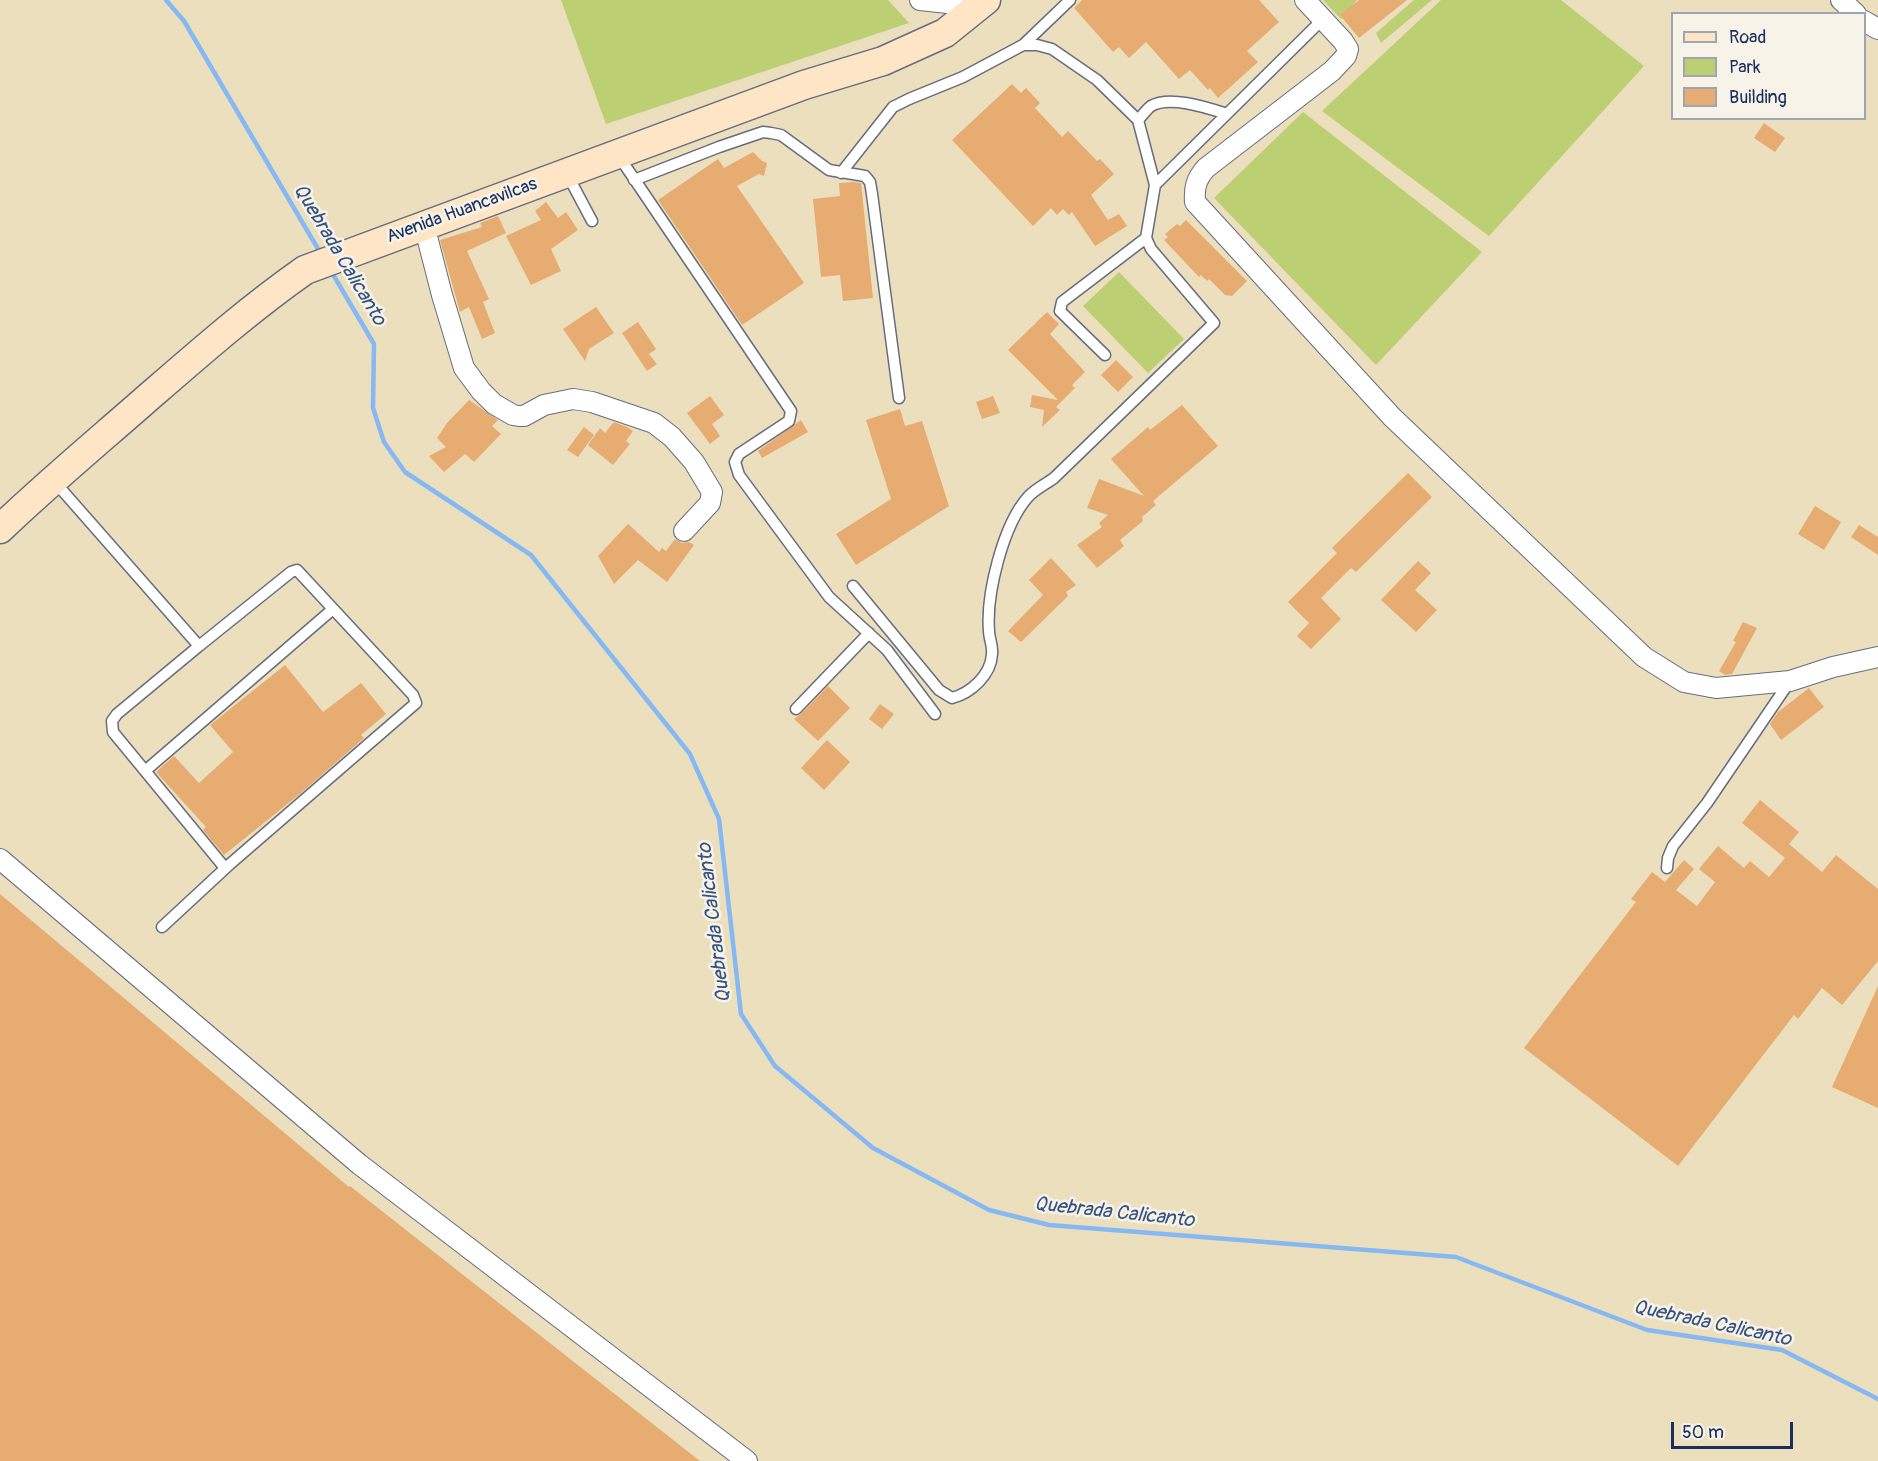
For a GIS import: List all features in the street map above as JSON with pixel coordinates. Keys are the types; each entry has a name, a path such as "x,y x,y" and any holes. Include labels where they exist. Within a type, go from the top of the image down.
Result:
{"street":[{"path":"920,0 948,3 953,0"},
{"name":"Avenida Huancavilcas","path":"0,529 255,307 305,270 804,86 883,61 945,33 986,0"},
{"path":"1305,0 1343,41 1348,49 1346,56 1332,71 1206,168 1198,176 1194,190 1195,202 1392,417 1644,657 1684,682 1716,688 1790,681 1833,667 1878,657"},
{"path":"1841,0 1854,12"},
{"path":"424,225 461,359 481,391 494,404 513,416 524,416 544,405 573,399 592,402 654,423 672,437 694,462 712,492 710,503 684,531"},
{"path":"0,859 358,1164 747,1461"}],"lane":[{"path":"841,173 893,107 963,77 1023,45 1070,0"},
{"path":"1155,185 1323,19"},
{"path":"853,586 945,695 952,698 963,695 981,681 992,654 989,631 990,590 1009,529 1018,511 1030,495 1054,478 1214,323 1151,249 1146,238 1155,185 1138,120 1097,80 1052,49 1037,45 1023,45"},
{"path":"1138,120 1151,106 1168,101 1204,107 1227,114"},
{"path":"634,180 763,132 781,135 821,166 841,173 858,173 865,176 870,182 899,398"},
{"path":"618,155 791,411 789,421 739,454 735,462 736,469 829,597 887,650 935,714"},
{"path":"567,173 592,221"},
{"path":"1105,354 1060,311 1060,306 1062,302 1146,238"},
{"path":"54,480 199,646"},
{"path":"162,927 225,868 416,703 413,695 297,570 293,570 199,646 117,714 112,721 112,732 225,868"},
{"path":"145,771 333,609"},
{"path":"796,709 869,633"},
{"path":"1667,868 1673,846 1707,803 1790,681"}],"green space":[{"path":"561,0 888,0 909,23 606,124"},
{"path":"1323,0 1357,0 1341,19"},
{"path":"1414,0 1432,0 1381,43 1376,33"},
{"path":"1441,0 1561,0 1644,66 1489,236 1322,111"},
{"path":"1303,112 1482,252 1376,365 1214,198"},
{"path":"1119,272 1184,339 1148,373 1083,306"}],"building":[{"path":"1082,0 1259,0 1279,22 1247,51 1258,62 1218,98 1190,70 1179,79 1146,42 1129,58 1119,47 1113,52 1074,8"},
{"path":"1359,0 1407,0 1359,38 1340,15"},
{"path":"1012,84 1021,93 1026,88 1040,103 1035,108 1062,137 1068,131 1097,161 1100,159 1114,174 1091,195 1108,220 1119,214 1127,226 1095,246 1072,212 1069,215 1063,209 1057,215 1051,208 1033,226 952,140"},
{"path":"1764,123 1785,138 1775,152 1754,138"},
{"path":"753,152 767,163 764,176 759,174 737,186 804,283 742,325 658,200 718,159 724,168"},
{"path":"839,183 861,183 873,298 843,301 840,275 821,277 813,199 840,196"},
{"path":"546,202 558,218 566,212 578,230 551,249 561,271 531,285 506,236 541,220 535,211"},
{"path":"498,216 506,233 467,251 489,299 483,302 495,333 482,339 469,307 460,312 440,240 482,227 480,223"},
{"path":"1186,220 1247,281 1232,296 1225,295 1209,279 1207,281 1201,275 1199,277 1164,240 1168,237 1165,234"},
{"path":"596,307 614,333 589,349 585,361 563,329"},
{"path":"1047,312 1059,324 1050,334 1085,372 1072,385 1075,388 1056,407 1060,410 1042,427 1044,410 1030,407 1032,395 1058,400 1008,350"},
{"path":"638,322 656,349 649,354 657,364 647,371 622,333"},
{"path":"1116,360 1133,377 1118,392 1101,375"},
{"path":"710,396 724,415 712,424 720,436 710,444 687,413"},
{"path":"993,396 1000,413 982,419 976,402"},
{"path":"469,400 498,420 492,426 501,434 474,462 465,454 444,472 429,456 446,447 437,438 447,423"},
{"path":"1182,405 1218,446 1153,501 1156,505 1142,517 1143,521 1120,540 1124,546 1097,568 1077,545 1102,527 1099,523 1108,515 1087,508 1099,479 1144,496 1111,459 1148,427 1150,430"},
{"path":"900,409 905,426 922,421 949,506 856,565 836,534 891,499 866,420"},
{"path":"801,420 808,432 762,458 758,451"},
{"path":"614,422 633,431 626,441 630,444 613,465 588,445 600,428 605,433"},
{"path":"584,427 594,435 578,457 567,450"},
{"path":"1408,473 1432,497 1356,572 1351,568 1321,598 1341,619 1311,649 1297,636 1309,623 1288,602 1337,553 1332,548"},
{"path":"1815,506 1841,522 1824,550 1798,534"},
{"path":"628,524 659,552 662,548 666,551 675,539 694,545 667,582 638,560 614,584 598,556"},
{"path":"1859,525 1878,537 1878,555 1851,537"},
{"path":"1051,558 1076,585 1066,592 1068,596 1021,642 1008,631 1043,595 1029,580"},
{"path":"1418,561 1431,573 1415,590 1437,610 1416,632 1381,600"},
{"path":"1743,622 1757,628 1732,674 1725,675 1719,671 1736,642 1733,641"},
{"path":"285,665 323,712 361,683 386,714 361,735 364,738 301,793 224,855 203,830 206,827 156,772 174,756 199,783 233,752 210,725"},
{"path":"828,686 850,708 818,741 794,719"},
{"path":"1809,688 1824,707 1781,740 1770,724 1778,712"},
{"path":"880,704 894,714 882,729 869,719"},
{"path":"827,740 850,762 824,790 801,768"},
{"path":"1760,800 1799,832 1789,844 1822,872 1836,855 1878,889 1878,961 1842,1005 1822,988 1798,1019 1794,1015 1678,1166 1524,1048 1636,902 1631,899 1652,872 1665,882 1684,860 1694,869 1676,890 1697,906 1715,882 1699,869 1718,846 1744,868 1750,861 1769,877 1785,858 1742,823"},
{"path":"0,894 349,1187 700,1461 0,1461"},
{"path":"1878,986 1878,1108 1832,1087"}],"waterway":[{"name":"Quebrada Calicanto","path":"166,0 184,21 321,254"},
{"name":"Quebrada Calicanto","path":"331,271 374,344 373,408 384,442 405,472 531,555 690,754 719,819 741,1014 775,1066 873,1148 989,1210 1049,1225 1456,1257 1647,1330 1782,1350 1878,1399"}]}
